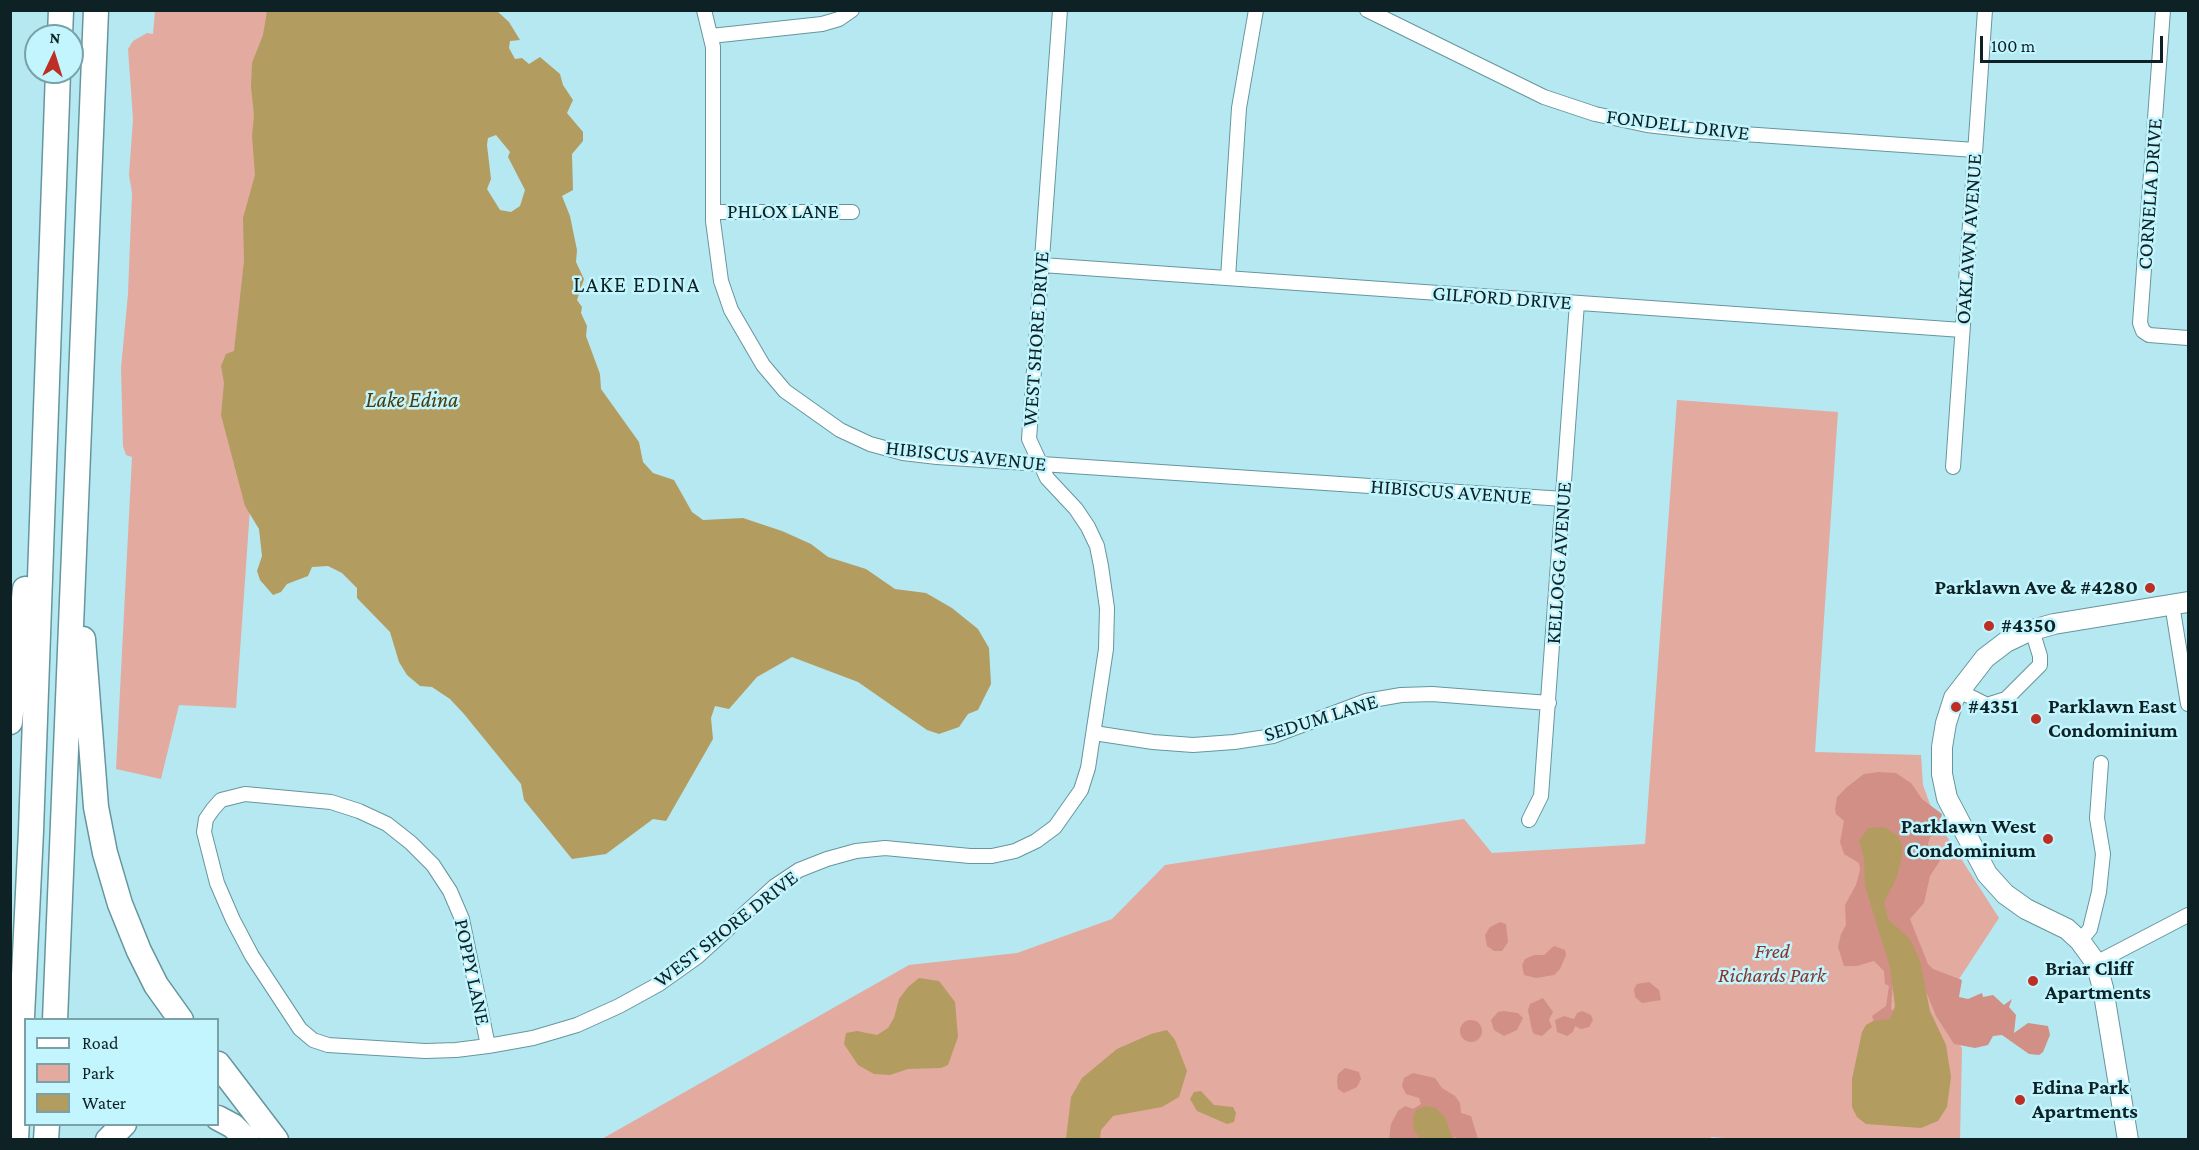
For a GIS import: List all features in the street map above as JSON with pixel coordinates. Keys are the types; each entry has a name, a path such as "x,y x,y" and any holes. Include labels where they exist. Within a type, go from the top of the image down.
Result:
{"highway":[{"path":"55,1018 96,10"},
{"path":"16,1140 31,831 58,84"},
{"path":"10,722 26,583 43,489"},
{"path":"74,581 87,664 96,807 105,853 120,904 139,951 156,985 180,1018"},
{"path":"219,1065 276,1140"},
{"path":"219,1119 244,1138"},
{"path":"108,1140 123,1126"}],"street":[{"name":"HIBISCUS AVENUE","path":"704,10 711,36 713,212 715,252 721,281 731,310 762,365 785,391 811,412 840,430 870,444 903,453 1564,499"},
{"path":"711,36 822,24 852,10"},
{"name":"WEST SHORE DRIVE","path":"207,844 232,920 296,1023 313,1040 328,1045 425,1051 488,1046 532,1038 577,1025 619,1006 659,984 697,957 775,886 799,870 827,859 856,851 885,848 992,856 1015,851 1036,841 1055,827 1081,790 1094,733 1106,649 1107,608 1097,546 1076,509 1047,478 1029,439 1060,10"},
{"path":"1228,278 1239,108 1256,10"},
{"name":"FONDELL DRIVE","path":"1367,10 1534,92 1595,114 1647,125 1700,131 1975,150"},
{"name":"OAKLAWN AVENUE","path":"1953,467 1984,10"},
{"name":"CORNELIA DRIVE","path":"2163,10 2140,323 2149,335 2188,338"},
{"name":"PHLOX LANE","path":"713,212 852,212"},
{"name":"GILFORD DRIVE","path":"1042,265 1962,330"},
{"name":"KELLOGG AVENUE","path":"1529,820 1541,796 1577,303"},
{"path":"2128,1140 2103,988 2096,963 2080,941 2067,929 2026,909 2005,894 1987,874 1947,798 1942,774 1942,747 1946,723 1959,691 1985,658 2006,642 2032,630 2056,624 2181,613 2188,704"},
{"path":"1959,691 1987,705 2006,699 2040,665 2040,656 2032,630"},
{"name":"SEDUM LANE","path":"1094,733 1153,742 1193,745 1224,743 1273,736 1365,701 1401,695 1432,694 1549,703"},
{"path":"2080,941 2090,929 2099,892 2103,854 2097,818 2101,763"},
{"name":"POPPY LANE","path":"207,844 204,832 207,819 213,809 221,800 245,794 331,802 359,811 387,824 433,865 450,891 465,929 488,1046"},
{"path":"2096,963 2188,915"}],"green space":[{"path":"155,11 285,11 236,708 179,705 161,779 116,769 132,457 126,455 123,446 121,368 128,294 132,193 129,175 133,119 128,49 133,41 147,33 153,34"},
{"name":"Fred Richards Park","path":"1677,400 1838,412 1815,752 1921,755 1923,785 1935,818 1999,918 1944,1002 1962,1049 1960,1139 1750,1140 1711,1137 1711,1140 600,1140 909,965 1017,953 1112,919 1165,865 1464,819 1492,853 1645,844"}],"shaded area":[{"path":"1896,773 1911,783 1922,799 1942,814 1937,834 1930,837 1928,844 1928,849 1941,854 1941,859 1930,876 1924,903 1910,919 1928,964 1933,969 1962,980 1959,997 1968,999 1982,993 1983,997 1993,995 2004,1005 2012,999 2009,1007 2016,1015 2014,1033 2028,1023 2048,1026 2050,1035 2043,1052 2039,1055 2029,1054 2002,1035 1993,1036 1988,1045 1975,1048 1954,1044 1936,1016 1927,994 1894,968 1891,1009 1899,1015 1894,1026 1875,1025 1872,1016 1886,1006 1889,986 1885,984 1884,971 1874,961 1857,966 1844,966 1838,947 1846,925 1845,905 1856,885 1860,870 1859,863 1844,854 1840,842 1844,821 1836,814 1835,809 1837,797 1847,787 1864,774"},
{"path":"1500,922 1506,924 1508,942 1502,951 1494,951 1487,946 1485,935 1490,927"},
{"path":"1554,946 1565,950 1566,955 1560,969 1554,975 1536,978 1524,975 1522,965 1525,959 1534,955 1544,955"},
{"path":"1649,982 1659,990 1661,1000 1642,1003 1635,997 1634,989 1637,984"},
{"path":"1543,998 1553,1012 1549,1020 1552,1027 1542,1036 1534,1034 1528,1010 1530,1004"},
{"path":"1582,1011 1591,1015 1593,1020 1589,1027 1581,1029 1575,1026 1573,1032 1567,1036 1557,1032 1555,1020 1564,1016 1574,1019 1577,1013"},
{"path":"1498,1012 1518,1013 1523,1018 1517,1030 1504,1036 1494,1030 1491,1020"},
{"path":"1471,1020 1479,1023 1482,1031 1479,1039 1471,1042 1463,1039 1460,1031 1463,1023"},
{"path":"1345,1068 1359,1072 1361,1079 1357,1087 1344,1093 1338,1089 1337,1082 1338,1074"},
{"path":"1413,1073 1435,1078 1442,1088 1455,1096 1460,1103 1461,1113 1471,1116 1478,1139 1455,1137 1451,1139 1389,1140 1391,1124 1398,1111 1405,1106 1413,1109 1421,1104 1419,1098 1406,1094 1402,1086 1404,1078"}],"water":[{"name":"Lake Edina","path":"267,11 497,11 509,22 520,40 510,41 509,48 515,59 522,58 529,64 540,57 560,74 563,85 573,100 567,113 583,132 583,141 572,154 573,190 562,196 570,216 577,250 576,262 584,279 577,300 582,307 581,313 587,326 586,336 600,374 601,389 639,442 643,462 653,473 674,480 692,512 703,520 743,518 782,531 811,544 828,557 866,569 895,589 926,593 952,608 978,629 989,648 991,684 978,710 968,714 959,727 939,734 927,730 858,682 792,657 757,677 729,709 715,706 711,718 713,739 666,821 653,819 606,854 572,859 524,800 521,784 464,714 450,699 432,687 420,686 407,675 399,662 390,632 357,598 357,588 342,573 328,566 312,567 308,576 287,584 281,592 273,595 260,580 257,571 262,556 259,529 245,506 221,415 224,383 221,366 226,354 234,351 244,261 243,218 255,175 252,136 254,115 251,87 252,63 263,35","holes":["496,135 510,152 508,157 525,190 520,206 511,212 500,210 487,189 491,179 488,138"]},
{"path":"1884,827 1897,835 1902,844 1902,856 1896,879 1884,902 1888,919 1910,939 1920,961 1930,1011 1946,1045 1951,1077 1947,1107 1938,1121 1921,1128 1866,1124 1857,1117 1852,1107 1852,1079 1862,1032 1866,1025 1873,1021 1890,1019 1895,1006 1890,967 1865,886 1864,859 1859,841 1868,828"},
{"path":"919,978 939,981 955,1002 958,1037 948,1065 941,1068 908,1069 890,1075 874,1074 858,1065 844,1044 846,1033 857,1031 877,1035 888,1028 894,1018 899,999"},
{"path":"1167,1030 1175,1040 1187,1071 1179,1097 1162,1107 1113,1116 1101,1130 1100,1139 1066,1139 1071,1097 1082,1078 1117,1049 1151,1034"},
{"path":"1201,1091 1214,1105 1233,1107 1236,1113 1234,1122 1227,1124 1197,1111 1190,1099 1194,1092"},
{"path":"1425,1106 1435,1108 1445,1117 1453,1139 1420,1139 1414,1130 1413,1117 1416,1110"}],"place":[{"name":"Parklawn Ave & #4280","path":"2150,588"},
{"name":"#4350","path":"1989,626"},
{"name":"#4351","path":"1956,707"},
{"name":"Parklawn East Condominium","path":"2036,719"},
{"name":"Parklawn West Condominium","path":"2048,839"},
{"name":"Briar Cliff Apartments","path":"2033,981"},
{"name":"Edina Park Apartments","path":"2020,1100"}],"district":[{"name":"LAKE EDINA","path":"637,285"}]}
